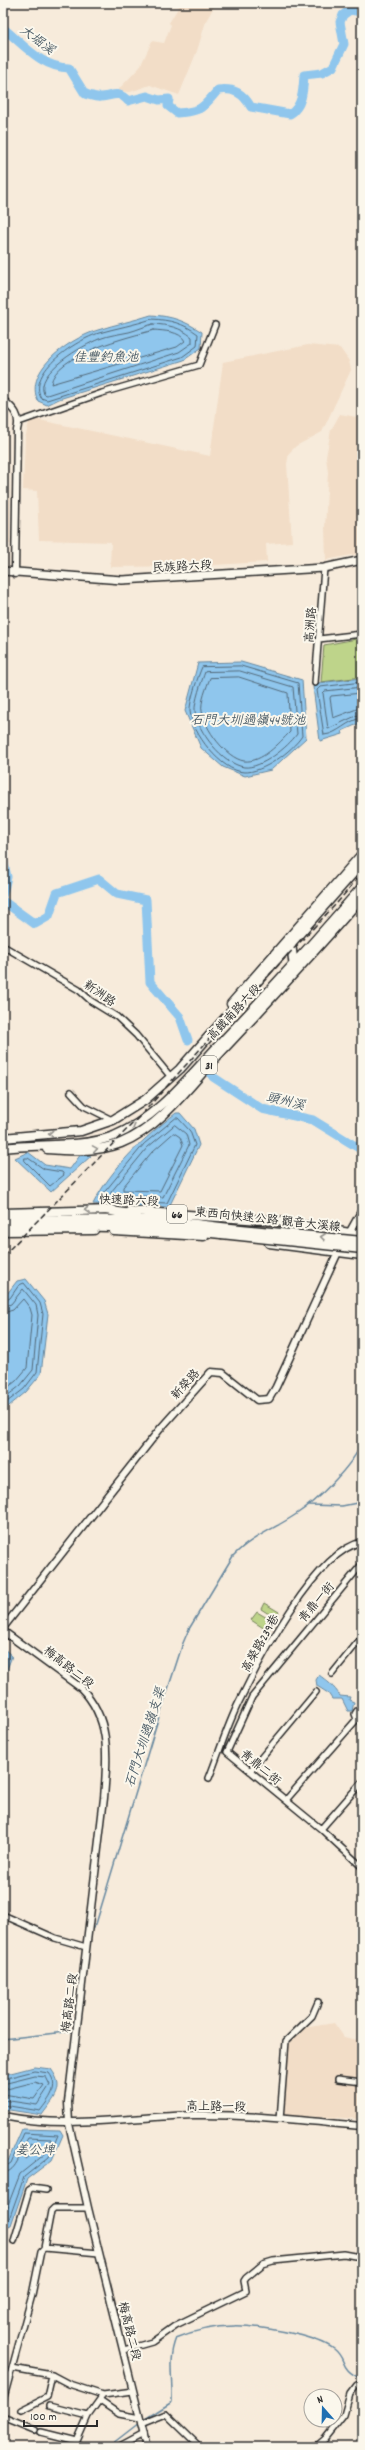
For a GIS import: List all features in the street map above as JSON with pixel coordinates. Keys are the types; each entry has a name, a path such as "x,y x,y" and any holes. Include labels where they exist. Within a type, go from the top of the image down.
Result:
{"main road":[{"name":"民族路六段","path":"3,571 15,574 122,580 324,568 362,560"},
{"name":"高鐵南路六段","path":"3,1138 81,1131 113,1120 145,1100 172,1074 195,1044 291,941 362,854"},
{"name":"高鐵南路六段","path":"302,928 362,863"},
{"name":"高鐵南路六段","path":"3,1148 95,1141 113,1136 143,1120 163,1104 282,978 362,887"},
{"name":"高鐵南路六段","path":"14,1147 81,1151 121,1143 135,1135 167,1109 294,974 362,897"},
{"path":"302,928 322,934"},
{"name":"高鐵南路六段","path":"172,1074 180,1069 269,970 291,941"},
{"path":"291,941 294,974"},
{"path":"269,970 275,971 282,978"},
{"path":"106,1210 163,1224"},
{"name":"快速路六段","path":"3,1213 106,1210 277,1221 349,1233"},
{"name":"東西向快速公路 觀音大溪線","path":"7,1222 163,1224 362,1241"},
{"path":"103,1230 163,1224"},
{"name":"66","path":"3,1231 103,1230 244,1239 338,1253 362,1255"},
{"name":"東西向快速公路 觀音大溪線","path":"221,1230 362,1249"},
{"name":"66","path":"349,1233 362,1235"}],"street":[{"path":"19,422 102,393 199,365 215,325"},
{"path":"3,400 15,411 19,422 17,430 15,574"},
{"name":"高洲路","path":"315,683 324,568"},
{"path":"319,639 362,634"},
{"name":"新洲路","path":"3,946 79,990 91,1001 117,1016 172,1074"},
{"path":"71,1092 84,1106 113,1120"},
{"name":"新榮路","path":"3,1630 160,1429 211,1372 222,1373 257,1400 269,1399 276,1387 338,1253 362,1210"},
{"name":"高榮路239巷","path":"209,1778 239,1702 288,1613 313,1579 330,1562 350,1545 362,1542"},
{"name":"青鼎一街","path":"279,1662 362,1564"},
{"name":"梅高路二段","path":"3,1630 81,1688 92,1699 104,1725 107,1755 88,1935 84,1946 68,2102 69,2124 140,2421 148,2447"},
{"path":"332,1674 362,1637"},
{"name":"青鼎二街","path":"279,1662 252,1697 227,1752 321,1829 362,1867"},
{"path":"250,1770 316,1692"},
{"path":"286,1800 359,1719 356,1712 362,1710"},
{"path":"321,1829 362,1782"},
{"path":"3,1915 55,1938 84,1946"},
{"path":"280,2119 286,2041 312,2016 318,2002"},
{"path":"338,2079 362,2082"},
{"name":"高上路一段","path":"3,2116 69,2124 194,2115 280,2119 362,2126"},
{"path":"14,2241 29,2190 32,2188 46,2190"},
{"path":"3,2401 32,2295 41,2251 44,2248 51,2211 54,2208 88,2208"},
{"path":"44,2248 99,2253"},
{"path":"124,2350 152,2342 176,2325 246,2291 244,2282 263,2264 273,2261 344,2254 355,2256"},
{"path":"12,2368 52,2375 69,2384 103,2395 133,2391"},
{"path":"3,2374 10,2376"},
{"path":"21,2410 47,2397 52,2375"},
{"path":"304,2447 318,2445 325,2439 344,2415 353,2389 356,2385 362,2386"},
{"path":"41,2432 77,2441 88,2416 103,2395"},
{"path":"100,2401 119,2414 140,2421 166,2414 200,2447"},
{"path":"49,2406 88,2416"},
{"path":"3,2417 35,2430"},
{"path":"118,2447 144,2433"}],"shaded area":[{"path":"181,3 216,3 206,21 197,51 179,95 150,85 130,92 117,91 140,67 152,41 164,43 171,25 169,23"},
{"path":"308,345 340,348 349,361 351,370 322,432 296,446 289,453 287,464 292,542 266,544 267,562 197,566 110,567 111,542 39,540 37,491 23,490 25,439 30,418 210,456 223,362"},
{"path":"340,414 362,418 362,553 326,560 325,528 328,472 326,457 331,430"},
{"path":"3,496 10,498 10,544 3,543"},
{"path":"334,2023 344,2037 362,2041 362,2119 283,2115 288,2042 304,2028"}],"green space":[{"path":"362,638 362,677 321,682 324,645"},
{"path":"264,1603 279,1612 275,1618 261,1609"},
{"path":"257,1612 274,1622 268,1631 251,1620"}],"water":[{"name":"佳豐釣魚池","path":"151,315 178,320 202,332 201,348 184,360 59,399 47,405 38,401 35,389 37,378 43,367 63,348 87,334"},
{"name":"石門大圳過嶺44號池","path":"241,662 302,680 306,738 271,770 245,776 223,767 201,748 185,711 198,663"},
{"name":"石門大圳過嶺44號池","path":"362,678 362,722 342,731 343,734 320,741 313,687 318,683"},
{"path":"176,1113 180,1113 194,1129 199,1145 169,1207 93,1204 109,1178 119,1166 141,1143"},
{"path":"28,1152 45,1165 70,1169 81,1154 91,1156 51,1192 15,1158"},
{"path":"26,1279 44,1301 48,1314 41,1374 26,1392 3,1411 3,1299 17,1281"},
{"path":"264,1636 268,1637 268,1639 257,1652 256,1649"},
{"path":"3,1648 12,1656 3,1680"},
{"path":"319,1675 333,1687 340,1696 350,1697 349,1700 354,1702 352,1711 348,1711 342,1699 332,1699 328,1693 317,1686 316,1680"},
{"name":"姜公埤","path":"34,2067 51,2069 58,2082 57,2093 51,2103 42,2115 3,2109 3,2075"},
{"name":"姜公埤","path":"22,2129 60,2130 63,2135 52,2160 27,2179 11,2225 6,2227 3,2226 3,2166 8,2161"}],"waterway":[{"name":"大堀溪","path":"3,28 42,60 59,67 69,68 85,94 95,97 115,94 128,101 147,96 159,100 169,99 168,106 177,113 197,110 205,105 218,90 229,90 238,92 245,98 251,107 290,114 298,106 302,97 304,75 322,73 333,67 344,44 340,22 343,15 350,10 362,12"},
{"path":"3,859 7,877 3,894"},
{"path":"3,901 35,924 49,916 57,893 99,879 117,894 146,900 150,982 180,1017 188,1040"},
{"name":"頭州溪","path":"208,1070 213,1077 262,1109 313,1120 362,1150"},
{"name":"石門大圳過嶺支渠","path":"90,1932 96,1924 155,1729 189,1629 233,1556 247,1544 304,1509 342,1473 362,1443"},
{"path":"309,1505 342,1506 362,1502"},
{"name":"石門大圳過嶺支渠","path":"79,1987 84,1940"},
{"name":"石門大圳過嶺支渠","path":"3,2039 74,2031"},
{"path":"142,2421 172,2402 171,2362 173,2346 176,2338 205,2329 249,2326 310,2338 334,2349 341,2357 349,2372 362,2379"},
{"path":"108,2447 139,2423"}],"railway":[{"path":"3,1256 143,1113 219,1028 337,903 362,873"}]}
